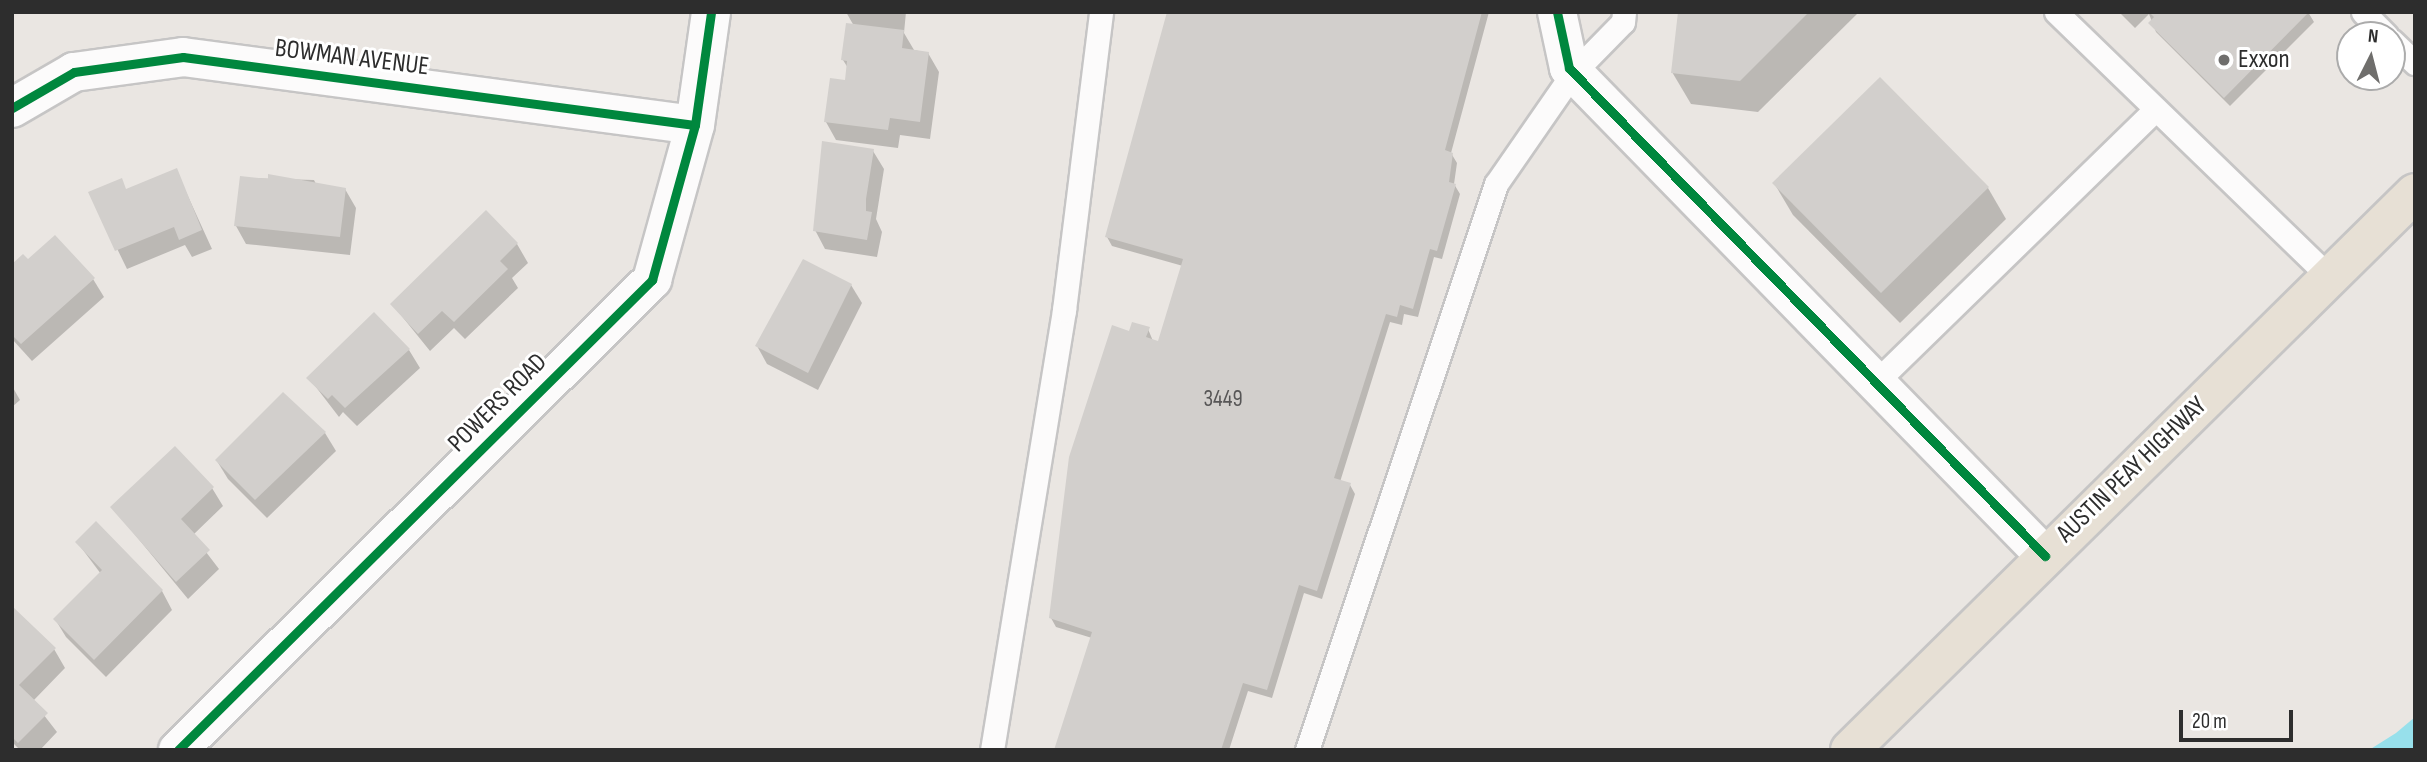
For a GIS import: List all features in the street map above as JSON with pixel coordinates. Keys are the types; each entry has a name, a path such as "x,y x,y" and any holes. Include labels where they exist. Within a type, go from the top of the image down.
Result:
{"main road":[{"name":"AUSTIN PEAY HIGHWAY","path":"1850,750 2415,192"}],"street":[{"name":"POWERS ROAD","path":"178,750 652,280 695,125 711,12"},
{"path":"1557,12 1573,73 2045,556"},
{"name":"BOWMAN AVENUE","path":"12,108 74,72 183,57 695,125"}],"lane":[{"path":"992,750 1065,310 1101,12"},
{"path":"1307,750 1496,184 1573,73 1623,22 1624,12"},
{"path":"2056,12 2329,277"},
{"path":"1875,383 2156,109"}],"water":[{"path":"2415,717 2415,750 2369,750 2396,733"}],"building":[{"path":"1167,12 1482,12 1445,150 1453,153 1449,182 1456,184 1437,251 1430,249 1413,309 1400,305 1397,317 1386,314 1334,478 1351,483 1317,591 1299,585 1267,690 1243,683 1221,750 1054,750 1092,632 1049,618 1069,457 1112,325 1129,331 1132,322 1150,327 1146,337 1158,341 1183,259 1105,237"},
{"path":"1678,12 1809,12 1740,81 1671,73"},
{"name":"Exxon","path":"2149,12 2309,12 2224,98 2148,23 2154,17"},
{"path":"846,23 904,30 902,48 929,52 920,122 890,118 888,130 824,122 830,78 845,80 847,61 841,60"},
{"path":"1880,77 1989,187 1881,293 1772,183"},
{"path":"822,141 874,149 866,199 866,211 872,212 867,240 813,231"},
{"path":"177,168 202,230 179,240 174,227 115,251 88,192 122,178 126,189"},
{"path":"268,174 346,188 340,237 234,226 240,176 268,179"},
{"path":"486,210 518,243 500,261 508,269 454,322 442,311 418,334 390,304"},
{"path":"55,235 95,278 21,344 12,335 12,264 23,254 28,259"},
{"path":"803,259 852,284 808,373 755,346"},
{"path":"374,312 410,349 345,408 332,395 328,399 306,378"},
{"path":"283,392 326,432 255,500 215,460"},
{"path":"175,446 214,487 181,519 210,550 176,582 110,507"},
{"path":"96,521 163,590 94,660 53,619 102,570 75,542"},
{"path":"12,606 56,648 19,685 48,713 18,743 12,737"}],"cycle path":[{"path":"178,750 652,280 695,125 711,12"},
{"path":"1557,12 1569,68 2045,556"},
{"path":"12,108 74,72 183,57 695,125"}],"place":[{"name":"Exxon","path":"2224,60"}]}
